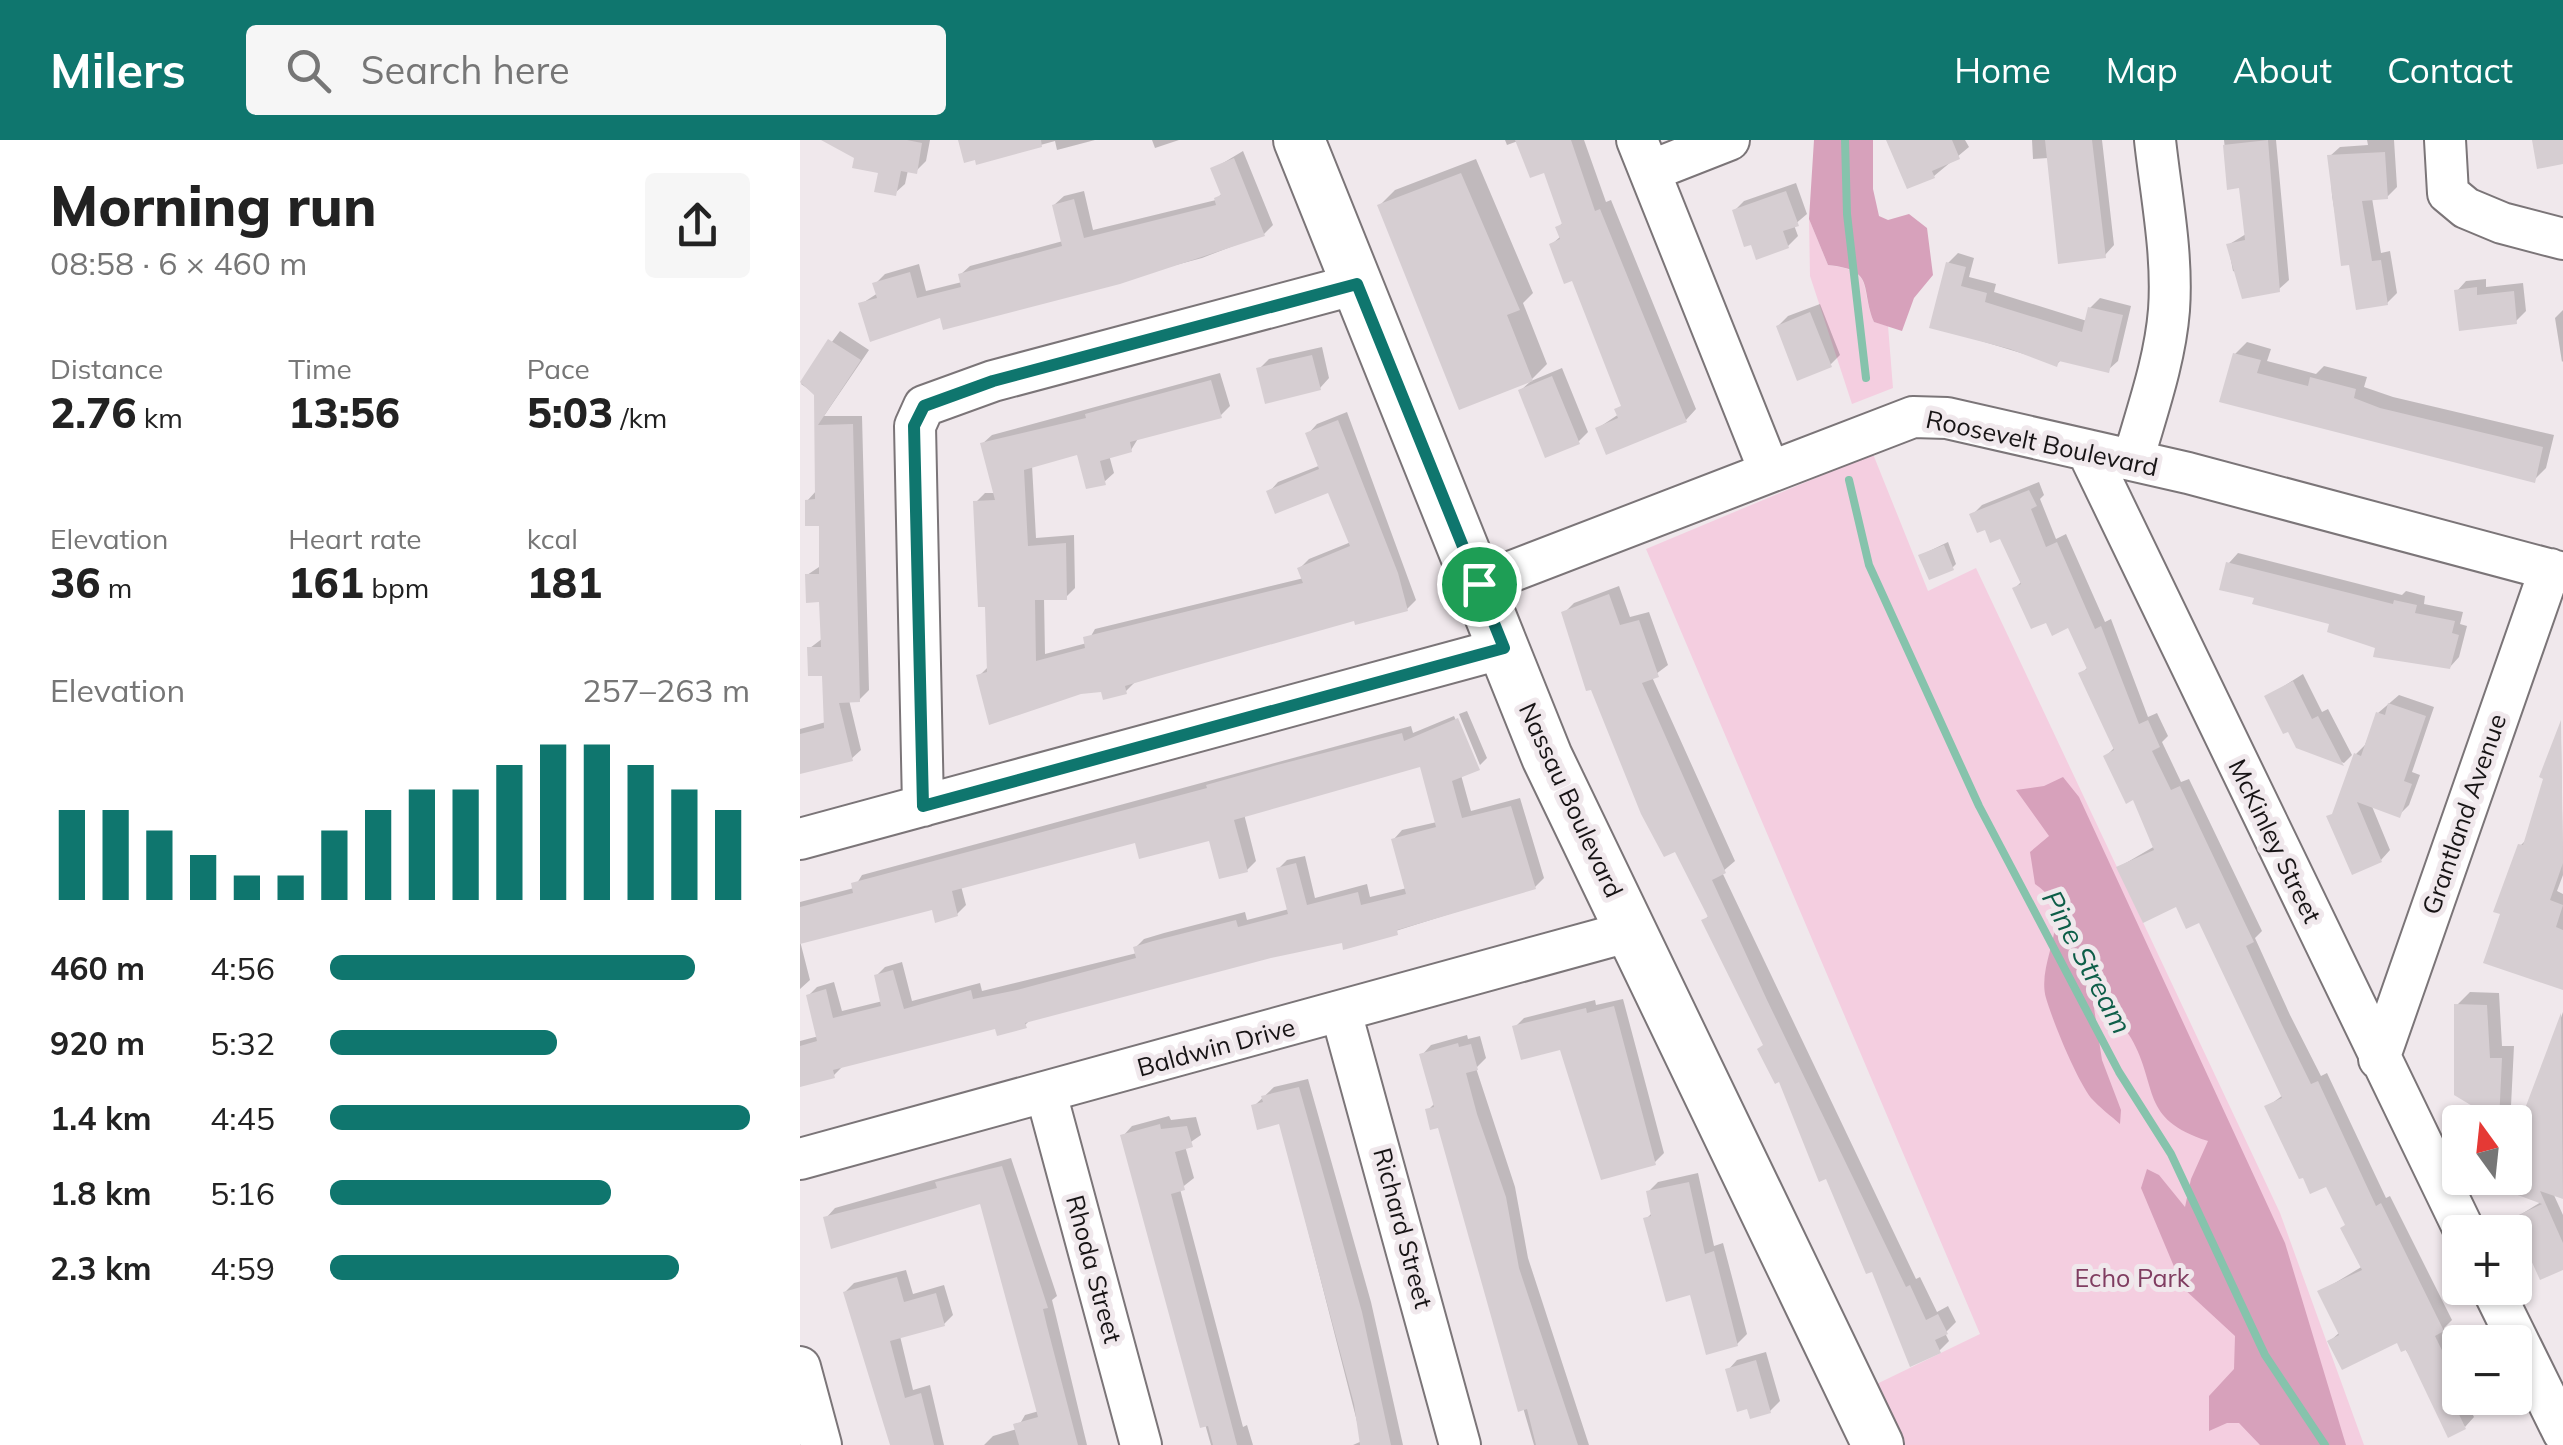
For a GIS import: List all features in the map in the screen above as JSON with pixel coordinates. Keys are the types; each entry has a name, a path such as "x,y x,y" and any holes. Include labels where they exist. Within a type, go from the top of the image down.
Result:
{"main road":[{"name":"Nassau Boulevard","path":"1299,140 1547,757 1878,1445"}],"street":[{"path":"1729,140 1643,156 1769,470"},
{"path":"2134,460 2162,356 2170,283 2155,140"},
{"path":"2445,140 2448,193 2466,208 2563,239"},
{"path":"923,806 914,426 924,406 993,381 1357,284"},
{"name":"Roosevelt Boulevard","path":"1479,584 1913,417 1946,418 2134,460 2556,571"},
{"name":"McKinley Street","path":"2087,450 2457,1215"},
{"name":"Grantland Avenue","path":"2379,1059 2556,571"},
{"path":"800,839 1504,648"},
{"name":"Baldwin Drive","path":"800,1159 1631,930"},
{"name":"Richard Street","path":"1341,1012 1460,1445"},
{"name":"Rhoda Street","path":"1046,1093 1141,1445"},
{"path":"2500,1305 2563,1432"},
{"path":"800,1367 820,1445"}],"green space":[{"path":"1809,219 1828,265 1860,276 1874,322 1888,326 1893,388 1852,404 1810,276"},
{"name":"Echo Park","path":"1873,454 1928,591 1976,568 2280,1213 2364,1445 1878,1445 1856,1394 1980,1334 1646,549"}],"shaded area":[{"path":"1814,140 1873,140 1873,189 1879,216 1888,220 1909,214 1927,228 1933,275 1914,298 1902,331 1874,322 1860,276 1828,265 1809,219"},
{"path":"2063,777 2079,797 2285,1243 2346,1445 2260,1445 2239,1423 2227,1423 2209,1431 2209,1396 2234,1369 2235,1336 2183,1288 2141,1188 2147,1169 2159,1175 2185,1207 2191,1179 2208,1141 2171,1123 2161,1112 2131,1038 2094,1008 2102,1060 2121,1110 2120,1124 2101,1108 2079,1077 2046,998 2044,983 2054,909 2048,896 2035,884 2030,852 2049,836 2016,790 2044,786"}],"building":[{"path":"821,140 922,143 917,174 901,171 896,196 874,192 878,173 852,168 854,158"},
{"path":"958,140 1041,140 1042,147 976,165 975,160 964,163"},
{"path":"1515,140 1571,140 1595,211 1600,209 1687,422 1606,455 1595,428 1618,418 1614,409 1621,406 1572,281 1564,284 1549,244 1560,239 1555,227 1562,224 1544,173 1530,178"},
{"path":"1886,140 1952,140 1960,159 1932,171 1935,178 1907,189"},
{"path":"2045,140 2092,140 2106,258 2058,264"},
{"path":"2268,140 2280,292 2242,299 2226,244 2245,240 2239,188 2227,190 2223,145"},
{"path":"2532,140 2563,140 2563,164 2537,169"},
{"path":"2385,152 2388,199 2362,201 2372,261 2381,260 2388,305 2356,310 2349,265 2341,266 2327,155"},
{"path":"1234,158 1265,236 1120,284 943,330 940,318 870,342 858,303 877,298 872,283 910,272 917,298 961,287 958,274 1062,246 1052,205 1074,199 1084,238 1216,205 1214,198 1221,195 1210,168"},
{"path":"1461,173 1520,310 1507,315 1533,381 1459,410 1377,205"},
{"path":"1786,191 1799,226 1783,231 1789,248 1756,260 1751,245 1744,247 1732,210"},
{"path":"1946,262 1966,267 1961,286 1987,293 1985,302 2082,332 2088,307 2123,315 2109,373 2059,361 2057,367 2010,349 1929,328"},
{"path":"2477,287 2477,295 2514,291 2517,324 2459,331 2454,290"},
{"path":"1810,312 1832,367 1797,381 1776,326"},
{"path":"828,339 861,360 818,425 853,424 860,702 839,703 853,761 800,774 800,734 824,728 822,676 808,676 807,647 821,647 819,602 806,603 805,574 819,574 819,526 805,526 805,500 815,499 814,395 800,382"},
{"path":"2233,353 2261,360 2257,373 2308,386 2310,377 2356,389 2354,398 2380,408 2543,447 2535,483 2219,402"},
{"path":"1312,355 1321,390 1265,404 1256,368"},
{"path":"1552,376 1580,444 1545,458 1518,390"},
{"path":"1211,380 1222,418 1130,442 1132,452 1100,461 1106,485 1086,489 1077,455 1024,470 1028,546 1066,543 1067,600 1035,600 1036,661 1085,648 1083,637 1303,583 1297,568 1350,546 1328,493 1275,514 1266,491 1319,469 1305,433 1338,420 1398,573 1408,611 1355,625 1354,621 1155,677 1125,686 1127,694 1103,700 1101,692 1081,694 989,725 976,675 987,672 985,607 978,607 973,501 995,500 980,443 1086,418 1085,414"},
{"path":"2029,490 2037,506 2031,509 2046,547 2057,542 2095,629 2101,626 2139,724 2148,720 2160,747 2152,751 2171,790 2180,786 2254,942 2246,946 2282,1025 2311,1084 2318,1081 2376,1206 2381,1203 2442,1327 2442,1332 2435,1336 2442,1350 2442,1415 2459,1415 2466,1429 2448,1438 2406,1350 2401,1352 2397,1343 2342,1370 2327,1341 2339,1335 2317,1291 2362,1270 2340,1228 2345,1225 2326,1187 2310,1194 2303,1178 2299,1179 2264,1106 2282,1098 2199,923 2186,929 2176,907 2143,923 2116,867 2154,850 2133,800 2126,804 2103,756 2114,750 2078,673 2087,669 2068,628 2052,636 2046,623 2031,629 2012,588 2021,584 2000,539 1990,543 1985,530 1977,533 1969,514"},
{"path":"1944,545 1954,570 1929,580 1918,555"},
{"path":"2226,562 2393,604 2394,600 2417,605 2415,613 2455,621 2452,633 2459,635 2450,669 2373,657 2375,648 2327,632 2329,624 2252,604 2254,598 2219,590"},
{"path":"1609,594 1620,625 1639,620 1659,677 1642,683 1726,873 1712,880 1906,1287 1910,1285 1926,1320 1938,1314 1948,1334 1935,1340 1941,1353 1910,1367 1872,1272 1866,1274 1826,1179 1819,1182 1779,1082 1775,1084 1757,1049 1763,1045 1701,920 1708,917 1675,852 1664,857 1641,814 1591,690 1586,691 1561,612"},
{"path":"2293,681 2312,719 2318,716 2344,766 2296,748 2288,732 2283,734 2264,696"},
{"path":"2388,703 2426,716 2404,781 2412,784 2400,818 2357,802 2382,862 2352,875 2326,816 2332,814 2354,753 2361,756 2376,712 2385,715"},
{"path":"1458,718 1480,770 1452,781 1462,818 1511,806 1536,889 1343,950 1342,943 1271,958 1025,1023 1027,1028 997,1036 995,1029 833,1070 835,1078 800,1087 800,1046 817,1041 806,995 826,989 833,1018 881,1006 874,975 893,970 904,1009 971,990 973,999 1017,990 1136,958 1133,947 1153,941 1236,920 1238,927 1288,914 1276,868 1296,863 1307,905 1358,892 1361,905 1406,894 1391,839 1436,827 1420,767 1234,820 1248,872 1219,879 1209,841 1139,859 1135,843 952,891 958,916 935,923 932,910 800,944 800,907 853,893 851,883 1207,788 1206,785 1277,765 1402,733 1404,741"},
{"path":"2561,720 2563,863 2550,900 2563,905 2556,927 2563,930 2563,990 2483,963 2500,914 2493,912 2518,844 2523,845 2543,779 2539,777"},
{"path":"2454,1004 2487,1005 2490,1058 2502,1058 2500,1105 2471,1105 2454,1095"},
{"path":"1614,1006 1656,1165 1601,1180 1560,1050 1521,1060 1512,1026 1586,1008 1587,1013"},
{"path":"2561,1013 2563,1199 2540,1191 2563,1243 2563,1270 2540,1280 2532,1262 2532,1215 2518,1215 2542,1204 2518,1195 2532,1195 2532,1105 2526,1105"},
{"path":"1458,1043 1459,1047 1471,1044 1478,1070 1466,1073 1506,1197 1519,1268 1578,1445 1536,1445 1527,1409 1518,1412 1438,1128 1430,1130 1425,1109 1434,1107 1419,1054"},
{"path":"1299,1087 1362,1312 1391,1445 1360,1445 1354,1404 1279,1124 1257,1130 1251,1105 1263,1102 1261,1096"},
{"path":"1160,1124 1161,1129 1187,1126 1193,1147 1175,1152 1185,1190 1171,1194 1237,1445 1213,1445 1208,1426 1200,1428 1120,1135"},
{"path":"1002,1166 1048,1308 1043,1309 1078,1445 1019,1445 1013,1424 1038,1417 980,1204 831,1249 823,1217 937,1188 935,1182"},
{"path":"1689,1182 1705,1254 1714,1251 1738,1346 1706,1355 1690,1295 1666,1302 1643,1218 1651,1216 1646,1191"},
{"path":"897,1277 904,1302 936,1293 945,1326 890,1341 905,1398 921,1393 934,1445 890,1445 843,1292"},
{"path":"1756,1360 1771,1413 1750,1419 1747,1409 1737,1412 1725,1369"}],"waterway":[{"name":"Pine Stream","path":"1845,140 1847,214 1866,378"},
{"name":"Pine Stream","path":"1849,480 1869,565 1979,806 2119,1072 2171,1154 2265,1355 2325,1445"}],"route":[{"path":"1357,284 1479,584 1504,648 923,806 914,426 919,412 930,400 1357,284"}]}
